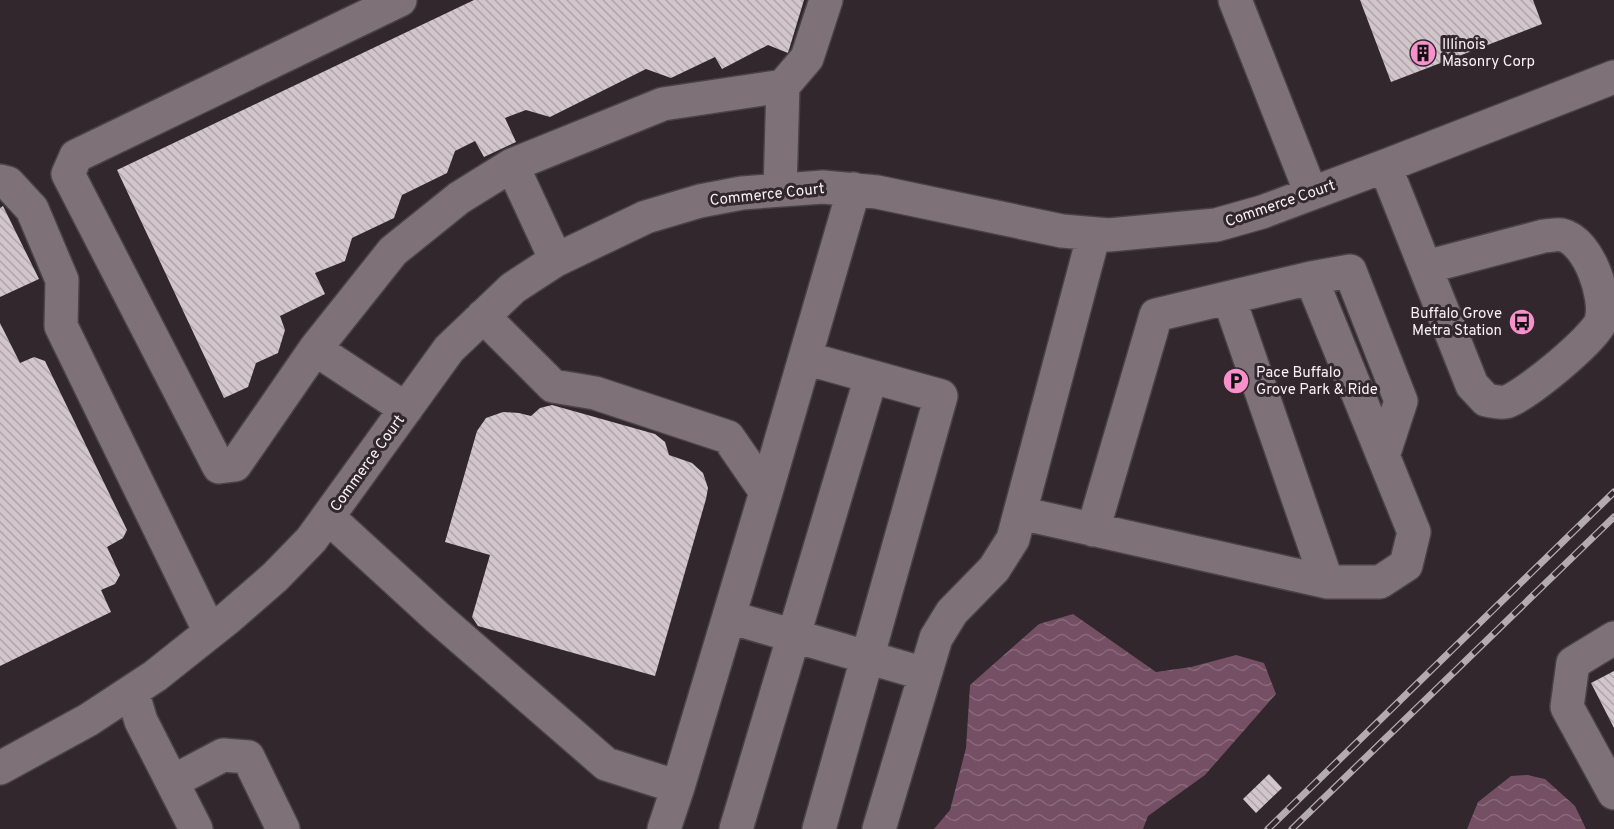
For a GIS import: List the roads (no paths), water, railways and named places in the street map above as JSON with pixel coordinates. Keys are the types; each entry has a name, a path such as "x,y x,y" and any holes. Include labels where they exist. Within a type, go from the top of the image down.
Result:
{"lane":[{"path":"400,0 76,156 68,174 219,467 235,465 315,350 393,251 459,198 512,165 663,104 783,86"},
{"path":"780,190 783,86 807,58 826,0"},
{"path":"1235,0 1311,193"},
{"name":"Commerce Court","path":"0,768 88,720 155,676 275,577 311,540 449,349 483,316 513,288 556,260 646,217 700,201 742,194 823,187 854,189 1062,231 1109,235 1216,225 1262,212 1614,77"},
{"path":"512,165 556,260"},
{"path":"1385,166 1473,385 1486,400 1505,402 1526,392 1586,341 1601,323 1604,302 1590,262 1578,244 1562,236 1544,237 1426,267"},
{"path":"0,181 8,183 32,209 62,280 61,326 210,632"},
{"path":"663,829 678,787 729,617 854,189"},
{"path":"879,829 936,638 952,612 994,569 1013,538 1094,234"},
{"path":"1020,513 1093,530 1327,582 1380,582 1406,565 1414,532 1311,278 1156,315 1093,530"},
{"path":"1229,298 1327,582"},
{"path":"483,316 553,386 595,393 728,437 766,492"},
{"path":"315,350 406,409"},
{"path":"805,358 940,396 819,829"},
{"path":"736,829 871,377"},
{"path":"328,517 437,617 606,764 678,787"},
{"path":"729,617 925,674"},
{"path":"1614,638 1573,663 1567,707 1614,793"},
{"path":"132,691 141,721 196,829"},
{"path":"172,783 224,755 248,757 283,829"}],"water":[{"path":"1073,614 1156,672 1191,667 1236,655 1264,663 1276,694 1205,775 1148,816 1143,829 934,829 950,810 966,748 970,685 1039,624"},
{"path":"1527,775 1545,779 1575,806 1586,829 1467,829 1478,802 1511,776"}],"railway":[{"path":"1268,829 1614,492"},
{"path":"1292,829 1614,517"}],"place":[{"name":"Illinois Masonry Corp","path":"1423,53"},
{"name":"Buffalo Grove Metra Station","path":"1522,322"},
{"name":"Pace Buffalo Grove Park & Ride","path":"1236,381"}]}
